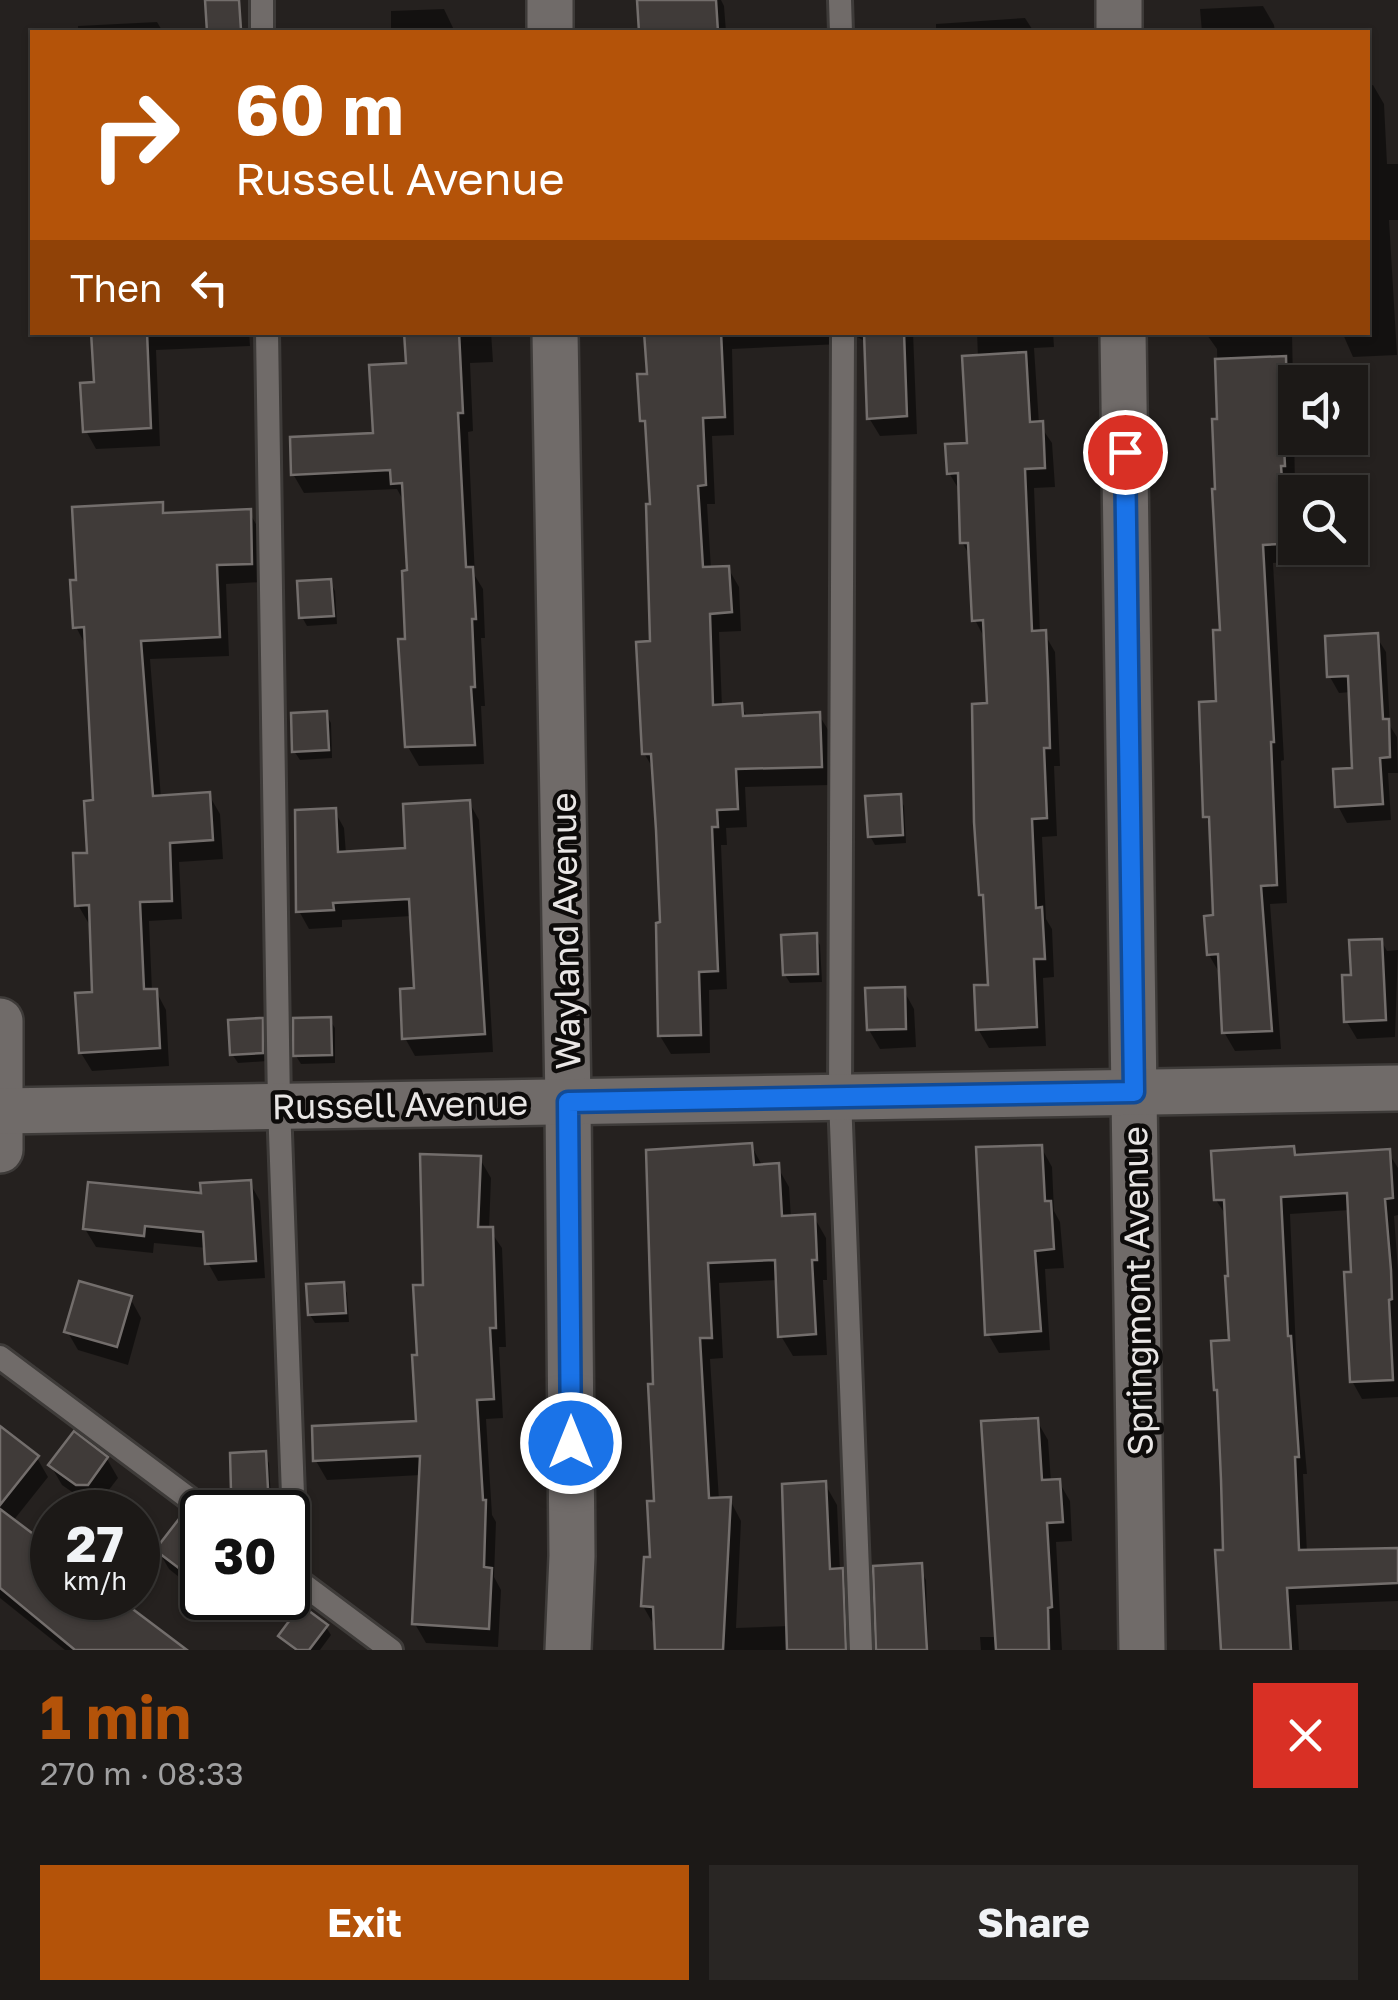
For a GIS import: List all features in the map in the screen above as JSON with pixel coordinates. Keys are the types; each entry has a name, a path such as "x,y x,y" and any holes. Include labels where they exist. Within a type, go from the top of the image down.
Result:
{"street":[{"path":"550,0 550,30"},
{"path":"1119,0 1120,30"},
{"name":"Wayland Avenue","path":"555,335 568,1102 572,1556 568,1650"},
{"name":"Springmont Avenue","path":"1124,335 1142,1650"},
{"path":"0,1021 1,1131"},
{"name":"Russell Avenue","path":"1,1131 279,1105 1398,1088"}],"lane":[{"path":"262,0 262,30"},
{"path":"840,0 840,30"},
{"path":"267,335 279,1105 290,1490"},
{"path":"843,335 840,1098 861,1650"},
{"path":"0,1357 180,1492"},
{"path":"310,1590 390,1650"}],"building":[{"path":"205,0 239,0 241,30 207,30"},
{"path":"637,0 716,0 718,30 639,30"},
{"path":"91,335 147,335 151,428 83,432 80,383 94,382"},
{"path":"404,335 459,335 463,413 458,413 466,567 473,567 476,619 472,619 475,687 471,687 475,745 405,747 398,639 405,639 402,571 407,570 402,483 391,484 390,470 291,475 290,437 373,433 369,365 406,363"},
{"path":"644,335 721,335 725,417 703,418 706,485 698,486 703,567 729,566 732,612 710,614 713,705 742,703 743,716 820,712 822,767 736,769 738,809 717,810 718,827 712,827 718,971 699,972 701,1035 658,1036 656,923 660,922 656,830 651,754 642,754 636,642 650,641 646,504 650,504 645,421 640,421 637,374 647,374"},
{"path":"864,335 904,335 907,416 867,419"},
{"path":"1026,352 1030,422 1043,421 1045,468 1025,469 1032,631 1046,630 1048,678 1050,748 1044,748 1047,818 1032,819 1036,908 1042,907 1045,959 1034,959 1037,1027 976,1030 974,985 988,985 974,822 972,704 987,703 983,620 972,621 968,543 960,543 958,473 947,474 945,444 967,443 962,356"},
{"path":"1286,356 1286,365 1278,365 1278,455 1284,455 1285,466 1281,466 1282,475 1278,475 1278,544 1263,545 1277,885 1261,886 1272,1031 1222,1033 1218,954 1207,955 1204,916 1213,915 1209,817 1203,817 1199,702 1216,701 1213,630 1220,630 1212,489 1212,419 1217,419 1215,359"},
{"path":"163,502 163,513 251,509 252,564 217,565 220,637 141,641 153,796 210,792 213,840 170,843 172,901 140,902 144,989 157,989 160,1048 79,1053 75,993 92,992 89,905 75,906 73,853 87,853 84,801 93,800 84,627 73,628 70,580 76,580 72,507"},
{"path":"331,579 334,616 299,618 297,581"},
{"path":"1378,633 1383,719 1389,719 1390,757 1380,758 1383,804 1335,807 1333,769 1352,768 1348,676 1327,677 1325,636"},
{"path":"327,711 329,750 292,752 291,713"},
{"path":"901,794 903,835 868,837 865,796"},
{"path":"470,800 485,1034 402,1039 400,989 414,988 409,899 333,903 334,910 296,912 295,810 336,808 338,852 405,848 403,804"},
{"path":"817,933 818,974 783,975 781,935"},
{"path":"1382,939 1386,1020 1344,1022 1342,975 1351,975 1349,940"},
{"path":"905,987 906,1029 867,1030 865,988"},
{"path":"331,1017 332,1055 293,1056 293,1018"},
{"path":"263,1018 263,1053 230,1055 228,1020"},
{"path":"752,1143 754,1165 779,1163 782,1216 815,1214 817,1260 812,1260 816,1334 778,1337 775,1260 708,1263 712,1338 700,1338 709,1498 731,1497 723,1650 655,1650 653,1607 641,1606 644,1557 650,1557 647,1501 654,1501 648,1384 653,1384 646,1150"},
{"path":"1042,1145 1045,1201 1051,1201 1054,1249 1035,1251 1041,1331 985,1335 976,1147"},
{"path":"1294,1146 1295,1155 1390,1149 1393,1198 1385,1199 1393,1380 1350,1382 1344,1272 1351,1272 1347,1193 1281,1197 1299,1457 1295,1457 1299,1550 1398,1548 1398,1583 1287,1588 1291,1650 1221,1650 1215,1550 1223,1550 1221,1480 1211,1341 1229,1340 1228,1276 1224,1200 1214,1200 1211,1151"},
{"path":"420,1154 481,1156 478,1227 493,1227 496,1328 490,1328 494,1399 477,1400 486,1500 484,1567 492,1568 489,1629 412,1624 420,1456 313,1461 312,1426 416,1421 413,1285 423,1285"},
{"path":"251,1180 256,1261 205,1264 203,1232 145,1226 144,1236 83,1229 88,1182 201,1193 200,1183"},
{"path":"79,1281 132,1296 117,1347 64,1332"},
{"path":"344,1282 346,1313 308,1315 306,1284"},
{"path":"1038,1418 1042,1480 1060,1479 1063,1522 1047,1523 1052,1607 1048,1608 1049,1650 996,1650 981,1421"},
{"path":"0,1426 39,1456 0,1505"},
{"path":"74,1431 108,1457 88,1485 76,1485 48,1465"},
{"path":"266,1451 268,1489 231,1490 230,1453"},
{"path":"826,1481 830,1569 843,1568 846,1650 787,1650 782,1484"},
{"path":"0,1509 30,1532 30,1613 0,1588"},
{"path":"180,1518 180,1569 160,1554 160,1544"},
{"path":"922,1563 927,1650 876,1650 873,1566"},
{"path":"310,1612 328,1625 309,1650 297,1650 278,1636 290,1620 310,1620"},
{"path":"39,1620 147,1620 187,1650 75,1650"}],"route":[{"path":"571,1443 568,1102 1134,1092 1125,452"}]}
